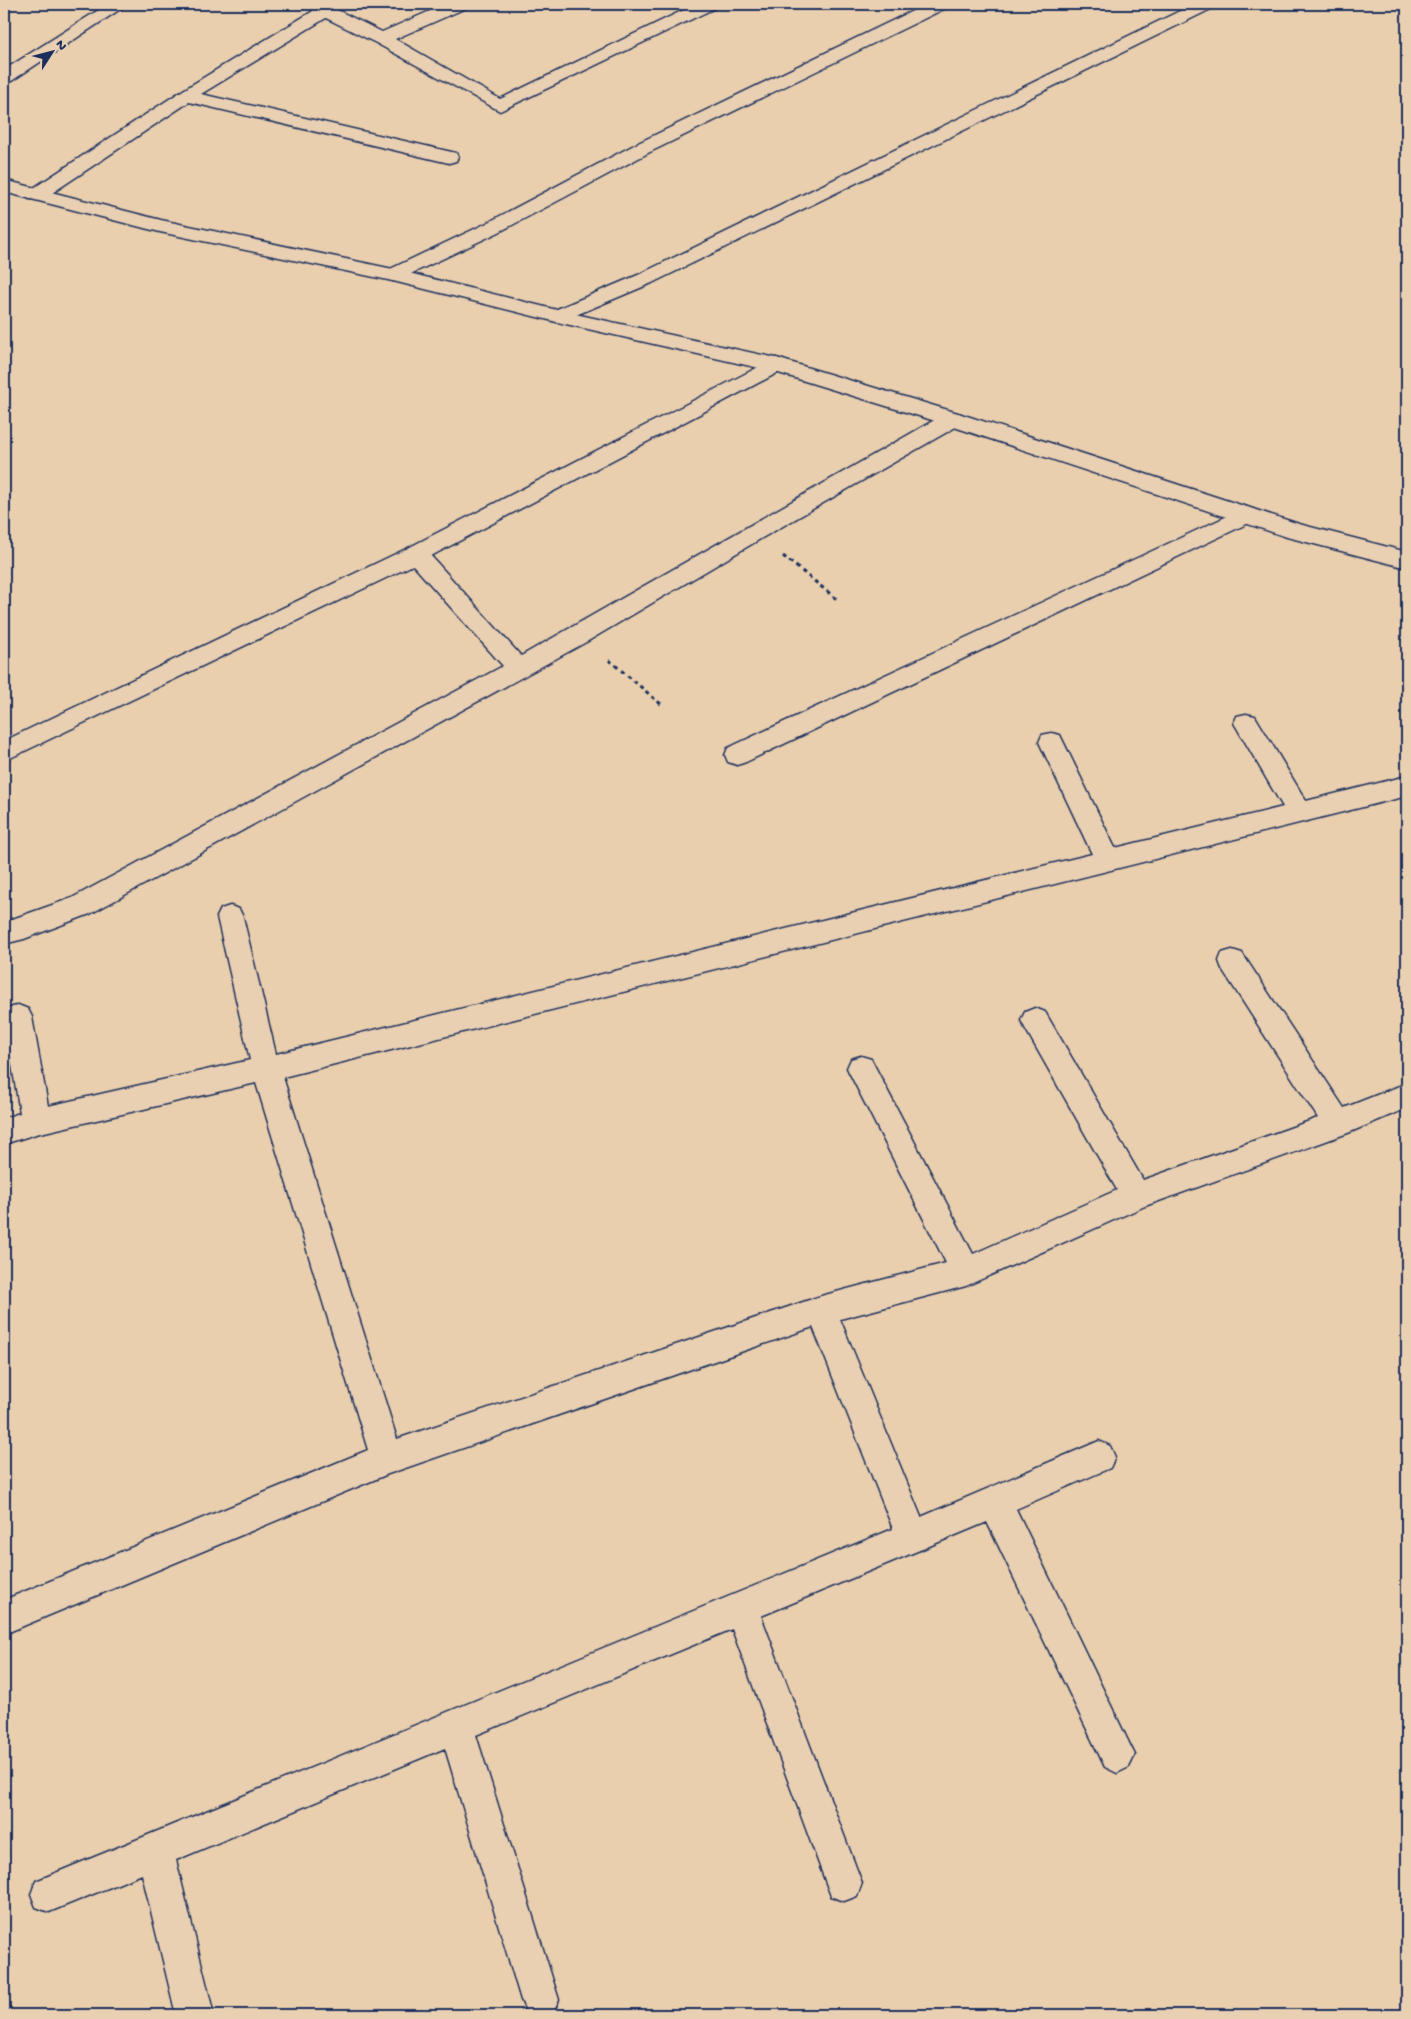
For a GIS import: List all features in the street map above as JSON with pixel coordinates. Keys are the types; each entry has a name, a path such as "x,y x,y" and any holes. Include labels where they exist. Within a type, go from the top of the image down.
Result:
{"street":[{"path":"4,78 119,4"},
{"path":"382,39 460,4"},
{"path":"36,195 319,7 382,39 500,106 709,4"},
{"path":"393,275 492,228 644,148 940,4"},
{"path":"557,316 645,279 1207,4"},
{"path":"186,96 449,157"},
{"path":"4,186 160,226 393,275 557,316 776,365 953,419 1295,531 1407,560"},
{"path":"4,752 416,554 776,365"},
{"path":"4,932 15,931 81,906 580,635 754,532 953,419"},
{"path":"737,754 1080,596 1247,515"},
{"path":"416,554 519,669"},
{"path":"1246,723 1300,813"},
{"path":"1051,742 1108,860"},
{"path":"4,1131 36,1121 266,1069 1407,786"},
{"path":"230,917 266,1069 387,1458"},
{"path":"1232,961 1338,1124"},
{"path":"18,1017 36,1121"},
{"path":"1035,1020 1136,1196"},
{"path":"861,1068 966,1272"},
{"path":"4,1617 387,1458 821,1310 966,1272 1136,1196 1338,1124 1407,1095"},
{"path":"821,1310 913,1537"},
{"path":"49,1894 913,1537 1099,1457"},
{"path":"995,1502 1117,1756"},
{"path":"741,1607 844,1882"},
{"path":"455,1725 540,2000"},
{"path":"155,1850 195,2015"}],"path":[{"path":"754,532 838,600"},
{"path":"580,635 662,705"}]}
